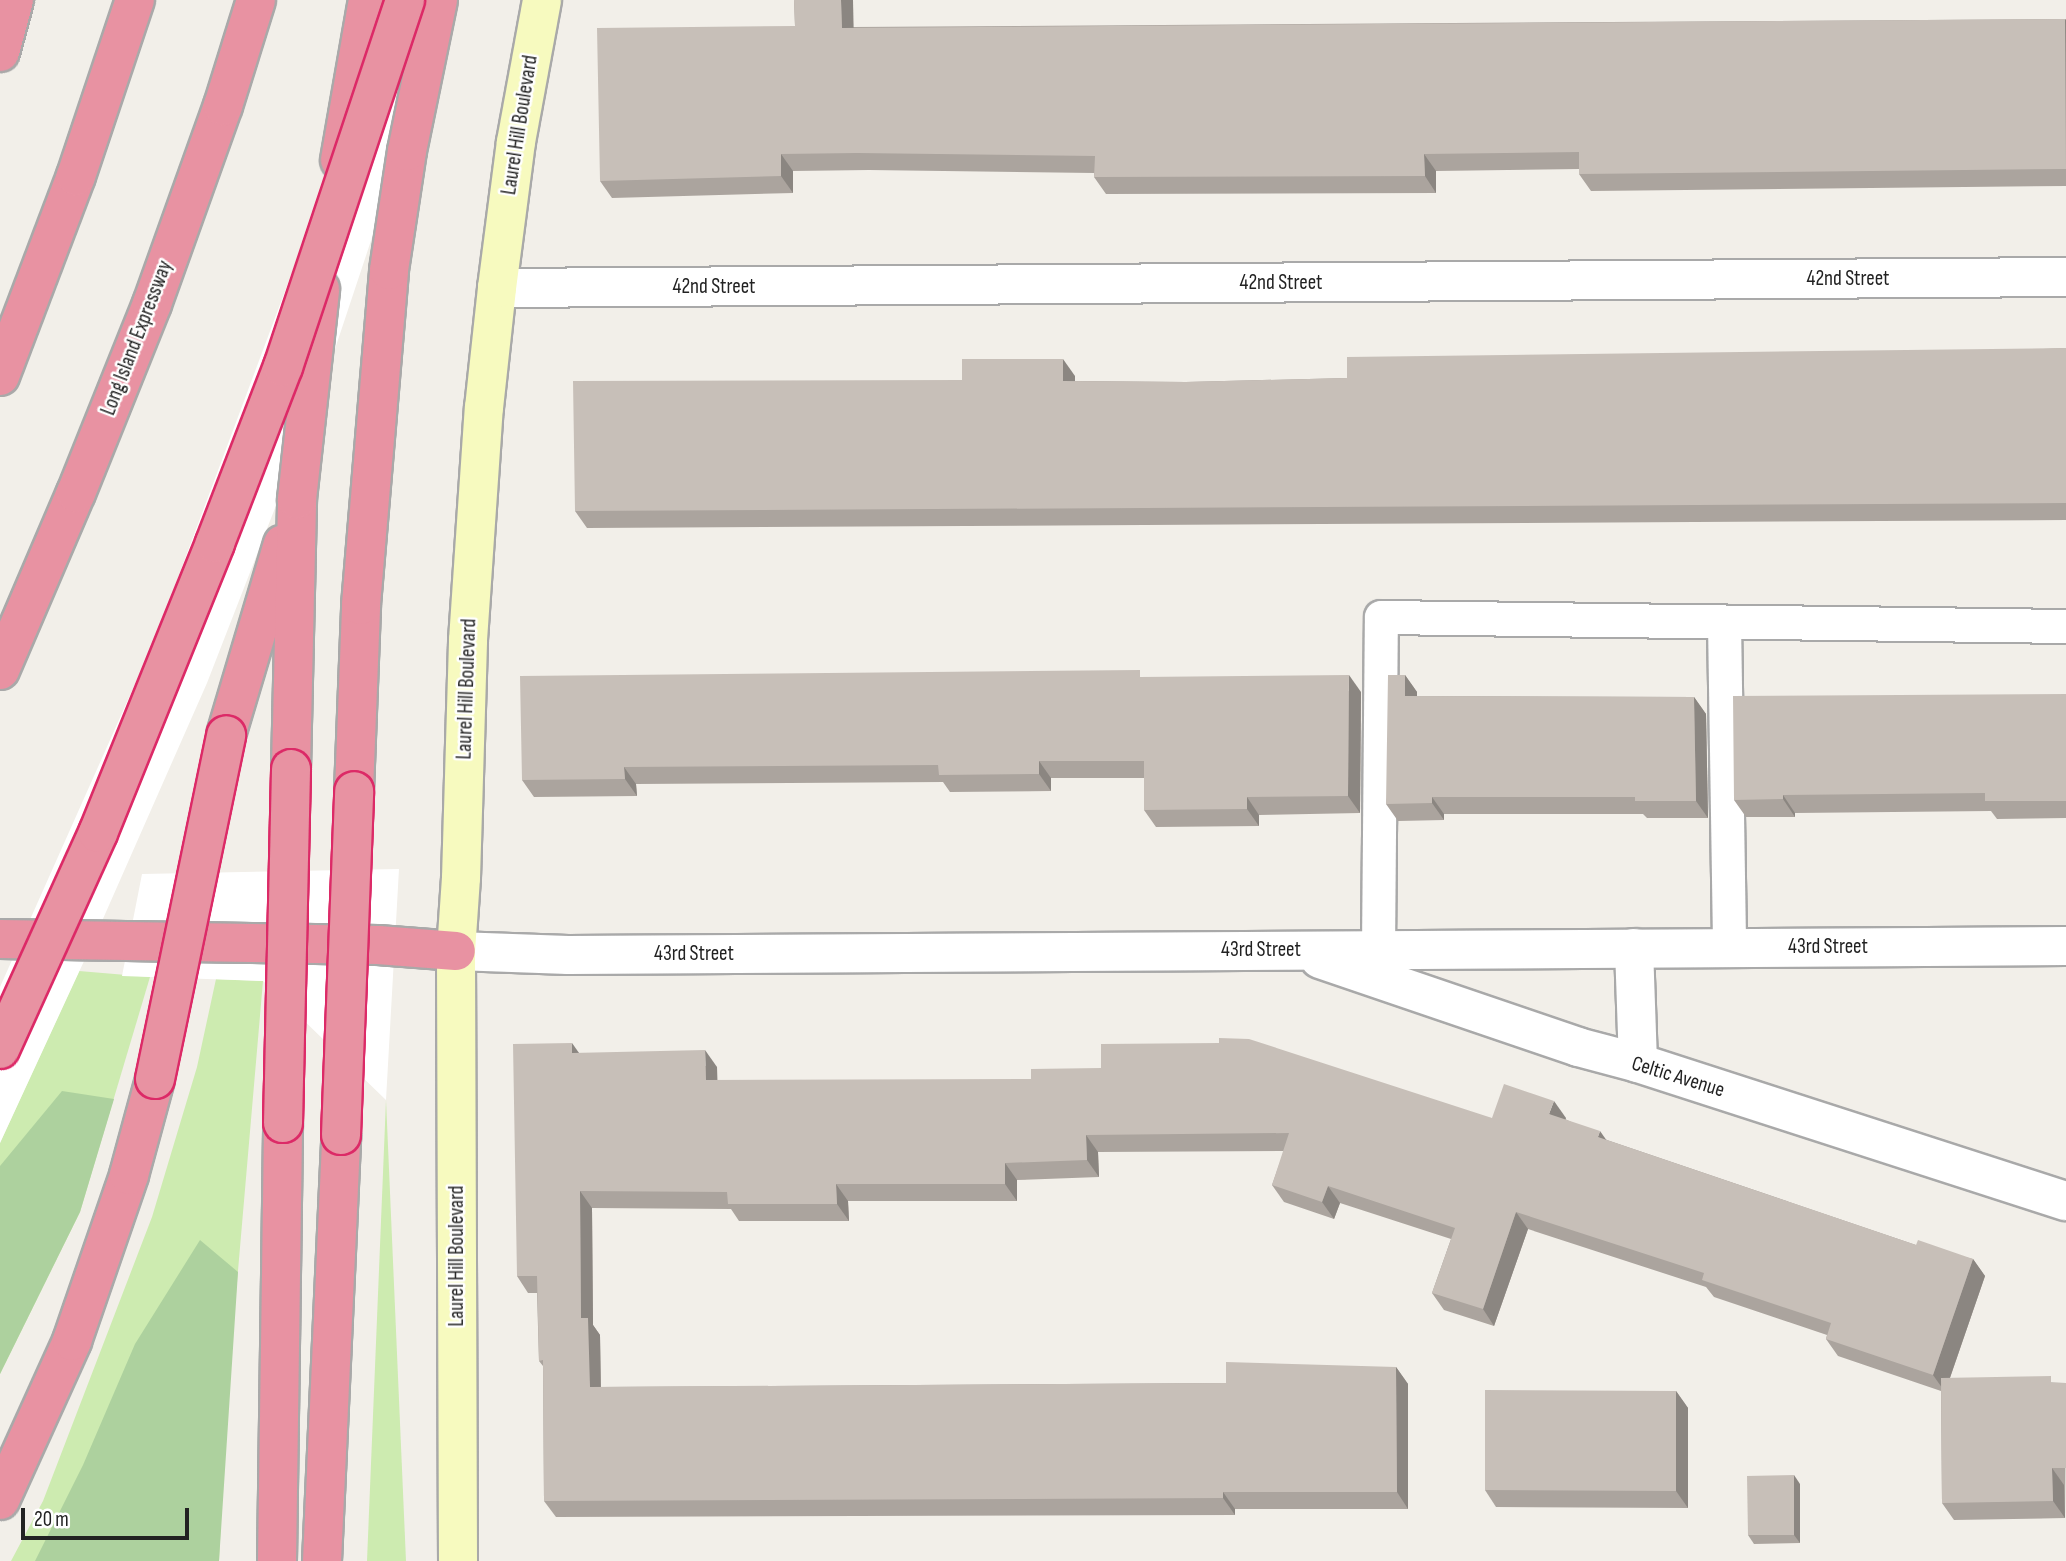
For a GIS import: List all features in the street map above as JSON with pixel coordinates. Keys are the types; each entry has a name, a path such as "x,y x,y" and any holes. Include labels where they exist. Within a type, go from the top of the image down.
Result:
{"highway":[{"path":"0,52 14,0"},
{"path":"0,376 76,176 135,0"},
{"name":"Long Island Expressway","path":"0,670 76,493 152,304 223,106 256,0"},
{"path":"277,1561 297,499 312,342 368,0"},
{"path":"0,1049 98,833 283,367 405,0"},
{"path":"321,1561 341,1135 361,605 389,270 407,151 438,0"},
{"path":"0,1500 72,1341 129,1175 155,1079 226,735 297,499"},
{"path":"0,939 378,945 456,951"}],"main road":[{"name":"Laurel Hill Boulevard","path":"458,1561 456,951 475,522 497,288 516,142 542,0"}],"street":[{"name":"42nd Street","path":"497,288 2066,277"},
{"name":"43rd Street","path":"456,951 568,955 2066,946"},
{"path":"1634,948 1638,1063"},
{"name":"Celtic Avenue","path":"1292,950 1578,1047 1638,1063 2066,1201"}],"lane":[{"path":"1378,949 1381,617 2066,626"},
{"path":"1724,622 1729,948"}],"green space":[{"path":"79,971 150,977 80,1212 0,1374 0,1143"},
{"path":"216,979 263,981 227,1398 219,1561 11,1561 43,1501 152,1217 197,1067"},
{"path":"62,1091 114,1099 80,1212 0,1374 0,1166"},
{"path":"386,1100 406,1561 367,1561"},
{"path":"200,1240 238,1272 219,1561 35,1561 83,1465 135,1344"}],"pier":[{"path":"381,0 451,0 324,382 207,683 91,946 0,1143 0,987 155,639 297,259"},
{"path":"399,869 386,1100 263,981 122,976 142,874"}],"building":[{"path":"794,0 841,0 842,28 2065,19 2066,169 1579,174 1579,152 1424,154 1425,176 1094,177 1095,156 857,153 781,154 781,176 600,181 597,28 795,26"},
{"path":"2066,348 2066,503 575,511 573,381 962,380 962,359 1063,359 1063,381 1186,382 1347,378 1347,357"},
{"path":"1140,670 1140,677 1349,675 1348,796 1247,797 1247,809 1144,810 1144,761 1039,761 1039,774 939,775 938,765 624,767 625,779 522,780 520,676"},
{"path":"1388,675 1405,675 1405,696 1694,697 1696,801 1635,801 1635,797 1432,797 1432,803 1386,804"},
{"path":"2066,694 2066,801 1985,801 1985,793 1783,795 1783,799 1734,800 1733,696"},
{"path":"1219,1038 1249,1039 1492,1118 1504,1084 1554,1101 1549,1114 1600,1131 1598,1137 1916,1245 1918,1240 1973,1259 1933,1375 1826,1339 1831,1323 1702,1280 1704,1273 1516,1212 1483,1309 1432,1293 1455,1228 1328,1186 1322,1202 1272,1185 1289,1133 1086,1135 1087,1160 1005,1163 1005,1184 836,1184 837,1204 728,1204 727,1192 580,1191 581,1318 588,1318 590,1387 1226,1383 1226,1362 1396,1367 1397,1492 1223,1492 1223,1498 544,1501 543,1360 539,1361 537,1276 517,1276 513,1044 572,1043 572,1053 705,1050 706,1080 1031,1079 1031,1069 1101,1068 1101,1044 1219,1043"},
{"path":"2051,1376 2051,1383 2066,1383 2066,1468 2052,1468 2053,1501 1942,1503 1941,1378"},
{"path":"1485,1390 1676,1391 1676,1491 1485,1490"},
{"path":"1794,1475 1794,1535 1748,1535 1747,1476"}]}
